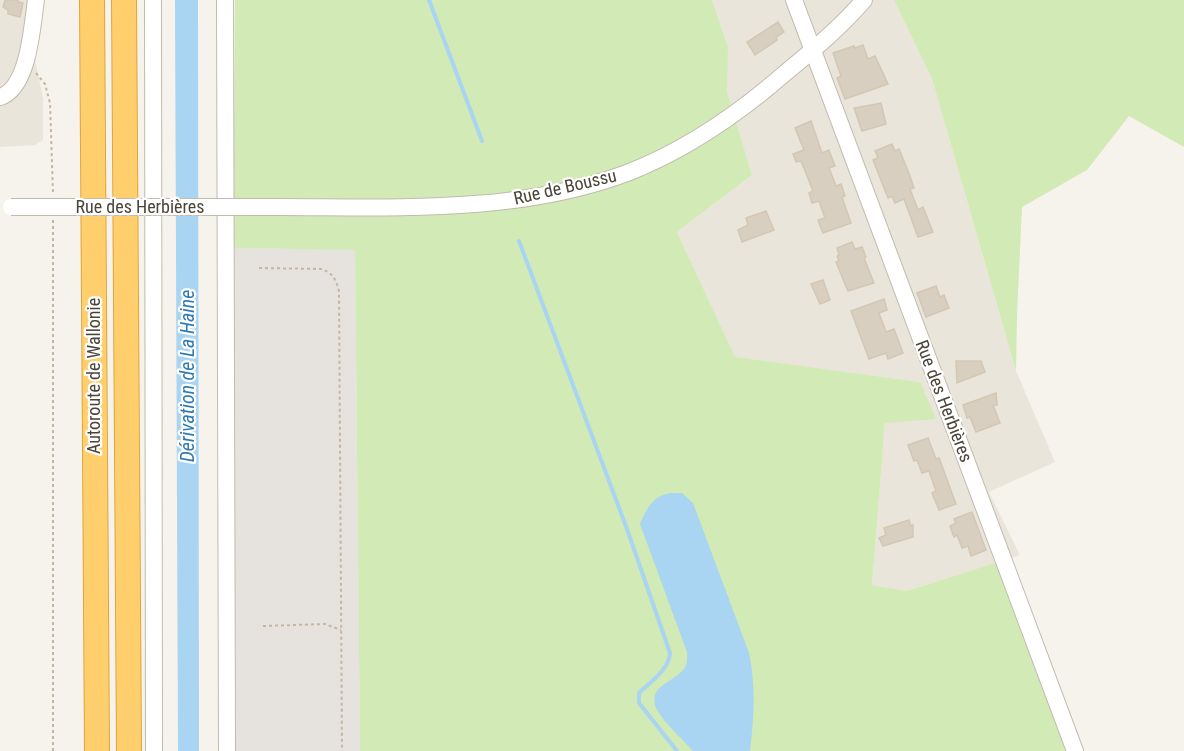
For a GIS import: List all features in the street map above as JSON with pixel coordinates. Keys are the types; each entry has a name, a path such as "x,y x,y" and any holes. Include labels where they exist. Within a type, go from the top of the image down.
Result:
{"highway":[{"name":"Autoroute de Wallonie","path":"92,0 97,751"},
{"name":"Autoroute de Wallonie","path":"124,0 129,751"}],"street":[{"path":"0,97 14,88 25,63 36,0"},
{"path":"153,0 154,751"},
{"path":"225,0 227,751"},
{"name":"Rue des Herbières","path":"794,0 1075,751"},
{"name":"Rue de Boussu","path":"280,207 450,207 480,204 553,193 589,184 644,165 695,138 746,106 812,50 864,0"},
{"name":"Rue des Herbières","path":"5,207 280,207"}],"path":[{"path":"25,63 45,84 50,103 53,195"},
{"path":"53,219 53,751"},
{"path":"259,268 322,269 331,273 339,291 342,751"},
{"path":"263,626 325,624 341,630"}],"shaded area":[{"path":"0,0 41,0 33,50 43,98 43,140 35,145 0,147"},
{"path":"712,0 894,0 932,79 1016,371 1055,462 989,492 1020,555 907,591 872,585 885,423 920,382 735,358 677,232 752,175 726,92 728,47"},
{"path":"233,248 355,249 360,751 236,751"}],"green space":[{"path":"235,0 712,0 728,47 727,92 752,175 677,232 735,357 920,382 936,419 885,423 872,585 907,591 998,562 1067,751 360,751 355,250 233,248"},
{"path":"894,0 1184,0 1184,147 1129,116 1087,170 1022,207 1016,371 932,79"}],"water":[{"name":"Dérivation de La Haine","path":"175,0 198,0 199,751 178,751"},
{"path":"670,493 682,493 693,503 749,653 754,702 750,751 693,751 656,708 655,695 662,686 685,668 687,652 640,524 651,504 659,497"}],"building":[{"path":"5,0 18,0 23,3 20,17 8,14 8,10 3,7"},
{"path":"778,22 784,32 776,37 777,40 755,55 747,42"},
{"path":"863,45 868,59 875,56 888,84 845,99 837,78 841,76 833,53"},
{"path":"881,103 886,124 862,131 854,108"},
{"path":"811,121 822,153 829,150 835,166 829,168 836,186 841,184 845,196 842,197 851,223 823,233 818,220 825,218 819,201 812,203 809,193 813,191 801,161 796,162 793,154 804,150 795,128"},
{"path":"892,144 895,151 899,149 910,176 914,188 910,189 918,210 923,207 933,232 918,237 904,199 895,203 892,196 888,198 873,160 878,158 875,151"},
{"path":"766,211 774,230 742,242 738,230 748,225 746,218"},
{"path":"852,242 855,249 862,247 874,283 848,291 836,262 839,261 837,248"},
{"path":"823,280 830,300 820,304 811,284"},
{"path":"936,286 940,297 944,295 949,308 926,317 917,293"},
{"path":"884,299 887,310 879,313 886,332 894,329 903,353 888,359 886,353 869,359 851,311"},
{"path":"956,361 981,361 985,372 957,383"},
{"path":"996,393 997,405 993,405 1000,423 976,432 970,417 967,418 963,405"},
{"path":"928,438 936,459 939,458 956,504 939,510 932,493 936,491 929,471 922,473 908,445"},
{"path":"972,512 986,550 971,556 968,546 962,548 957,535 954,537 950,526 956,523 954,519"},
{"path":"909,520 911,526 913,525 913,537 883,546 879,538 886,535 884,528"}],"waterway":[{"path":"429,0 482,141"},
{"path":"519,241 627,529 670,653 663,670 639,693 639,703 677,751"}]}
